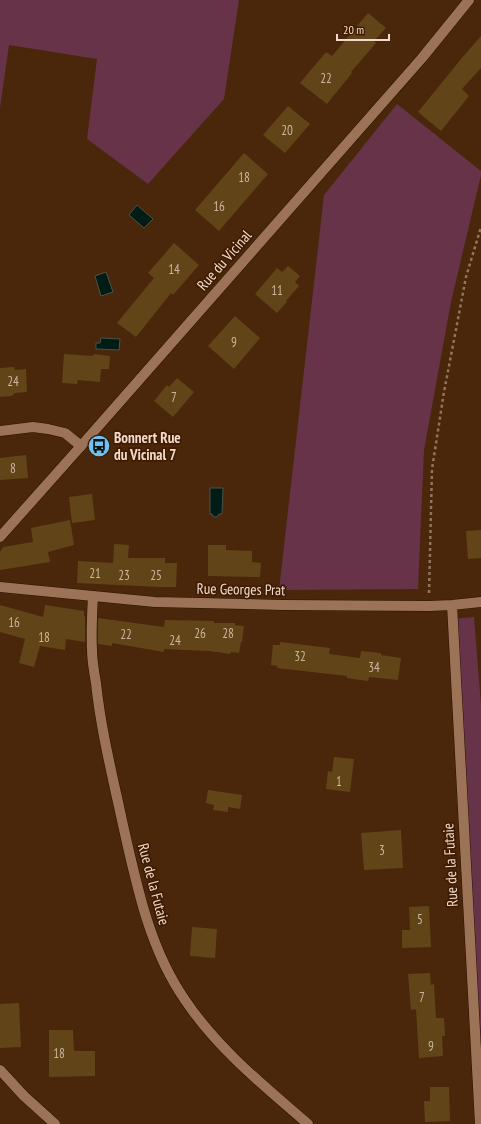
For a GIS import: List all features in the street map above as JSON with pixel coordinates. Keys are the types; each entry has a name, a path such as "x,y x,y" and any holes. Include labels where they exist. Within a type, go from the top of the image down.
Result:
{"street":[{"name":"Rue du Vicinal","path":"0,537 422,58 469,0"},
{"path":"0,431 33,427 48,429 65,433 81,446"},
{"name":"Rue Georges Prat","path":"0,587 155,602 429,606 481,602"},
{"name":"Rue de la Futaie","path":"93,596 92,651 97,699 107,755 136,885 151,935 167,970 181,994 212,1035 254,1076 308,1124"},
{"name":"Rue de la Futaie","path":"452,605 480,1124"},
{"path":"0,1070 24,1096 55,1124"}],"path":[{"path":"429,606 432,469 444,392 466,276 481,227"}],"shaded area":[{"path":"0,0 239,0 224,99 148,184 87,139 97,59 9,45 0,108"},
{"path":"397,104 481,171 451,302 424,450 418,589 279,590 324,195"},
{"path":"474,617 481,705 481,1124 452,619"}],"water":[{"path":"137,205 153,219 144,228 129,215"},
{"path":"106,272 113,292 101,296 95,276"},
{"path":"101,338 120,339 119,350 96,349 96,343 100,343"},
{"path":"210,488 223,488 222,514 219,514 217,517 210,514"}],"building":[{"path":"368,13 386,28 374,41 376,43 351,72 352,73 327,104 300,83 326,52 332,56"},
{"path":"481,36 481,68 462,89 469,96 441,131 418,112"},
{"path":"288,106 310,124 285,153 263,135"},
{"path":"244,153 268,174 219,231 195,210"},
{"path":"174,243 199,265 173,295 171,293 136,337 117,323 154,278 148,273"},
{"path":"288,266 300,276 295,282 299,286 277,313 255,294 277,268 282,272"},
{"path":"235,316 260,338 234,369 208,346"},
{"path":"64,354 93,356 94,354 110,356 109,369 101,369 100,382 78,380 77,384 62,383"},
{"path":"14,367 15,370 26,369 27,392 15,393 12,396 0,397 0,368"},
{"path":"177,378 194,392 173,417 154,401 167,385 169,387"},
{"path":"26,455 28,478 0,480 0,458"},
{"path":"92,494 95,520 72,523 69,497"},
{"path":"70,520 74,545 48,552 50,562 0,570 0,552 3,547 33,542 31,528"},
{"path":"481,530 481,558 468,559 466,531"},
{"path":"114,544 129,545 128,558 165,558 165,563 177,563 176,587 77,583 78,561 113,563"},
{"path":"208,545 226,545 226,550 252,551 252,562 261,563 260,577 208,576"},
{"path":"0,605 43,617 45,605 84,611 85,642 66,639 65,650 40,646 34,667 19,663 25,639 0,632"},
{"path":"98,618 164,627 165,620 214,621 214,623 235,623 235,625 244,626 239,653 231,652 230,654 210,651 164,649 164,652 112,643 112,646 98,644"},
{"path":"280,642 330,648 329,654 360,658 361,651 381,653 381,655 401,658 398,680 369,677 368,681 347,678 347,676 277,668 278,666 271,665 273,645 280,645"},
{"path":"334,757 354,759 350,792 326,789 328,771 332,772"},
{"path":"208,790 242,795 240,809 228,807 228,812 213,810 214,805 206,803"},
{"path":"401,830 403,868 364,870 361,833"},
{"path":"429,906 431,947 402,948 402,930 410,930 409,907"},
{"path":"192,927 217,929 215,958 190,956"},
{"path":"430,973 431,985 434,984 436,1018 444,1018 445,1036 442,1036 443,1056 419,1058 416,1009 411,1010 408,974"},
{"path":"19,1003 21,1047 0,1048 0,1004"},
{"path":"49,1030 73,1030 74,1051 95,1051 95,1076 49,1077"},
{"path":"430,1087 449,1087 450,1121 425,1122 424,1101 430,1101"}],"place":[{"name":"Bonnert Rue du Vicinal 7","path":"99,446"}]}
